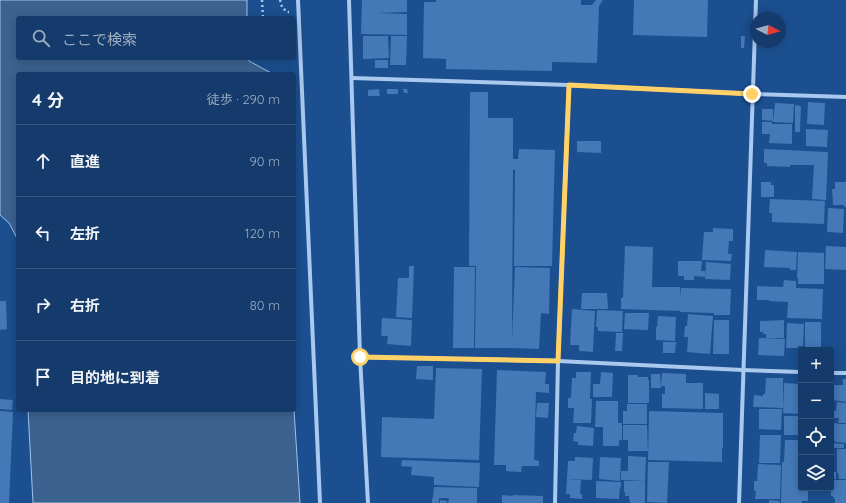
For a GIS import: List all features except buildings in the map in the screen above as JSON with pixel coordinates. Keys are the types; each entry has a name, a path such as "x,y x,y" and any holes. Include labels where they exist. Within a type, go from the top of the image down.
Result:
{"street":[{"path":"298,0 320,503"},
{"path":"349,0 360,357 368,503"},
{"path":"739,503 756,0"},
{"path":"352,78 569,85 846,97"},
{"path":"555,503 558,361 569,85"},
{"path":"360,357 558,361 798,372"},
{"path":"834,373 846,373"}],"path":[{"path":"262,0 263,16"},
{"path":"280,0 282,8 287,12 298,12"}],"water":[{"path":"0,0 247,0 247,16 16,16 16,60 249,60 269,72 16,72 16,236 9,223 0,215"},
{"path":"28,412 294,412 300,503 33,503"}],"route":[{"path":"360,357 558,361 569,85 752,94"}]}
